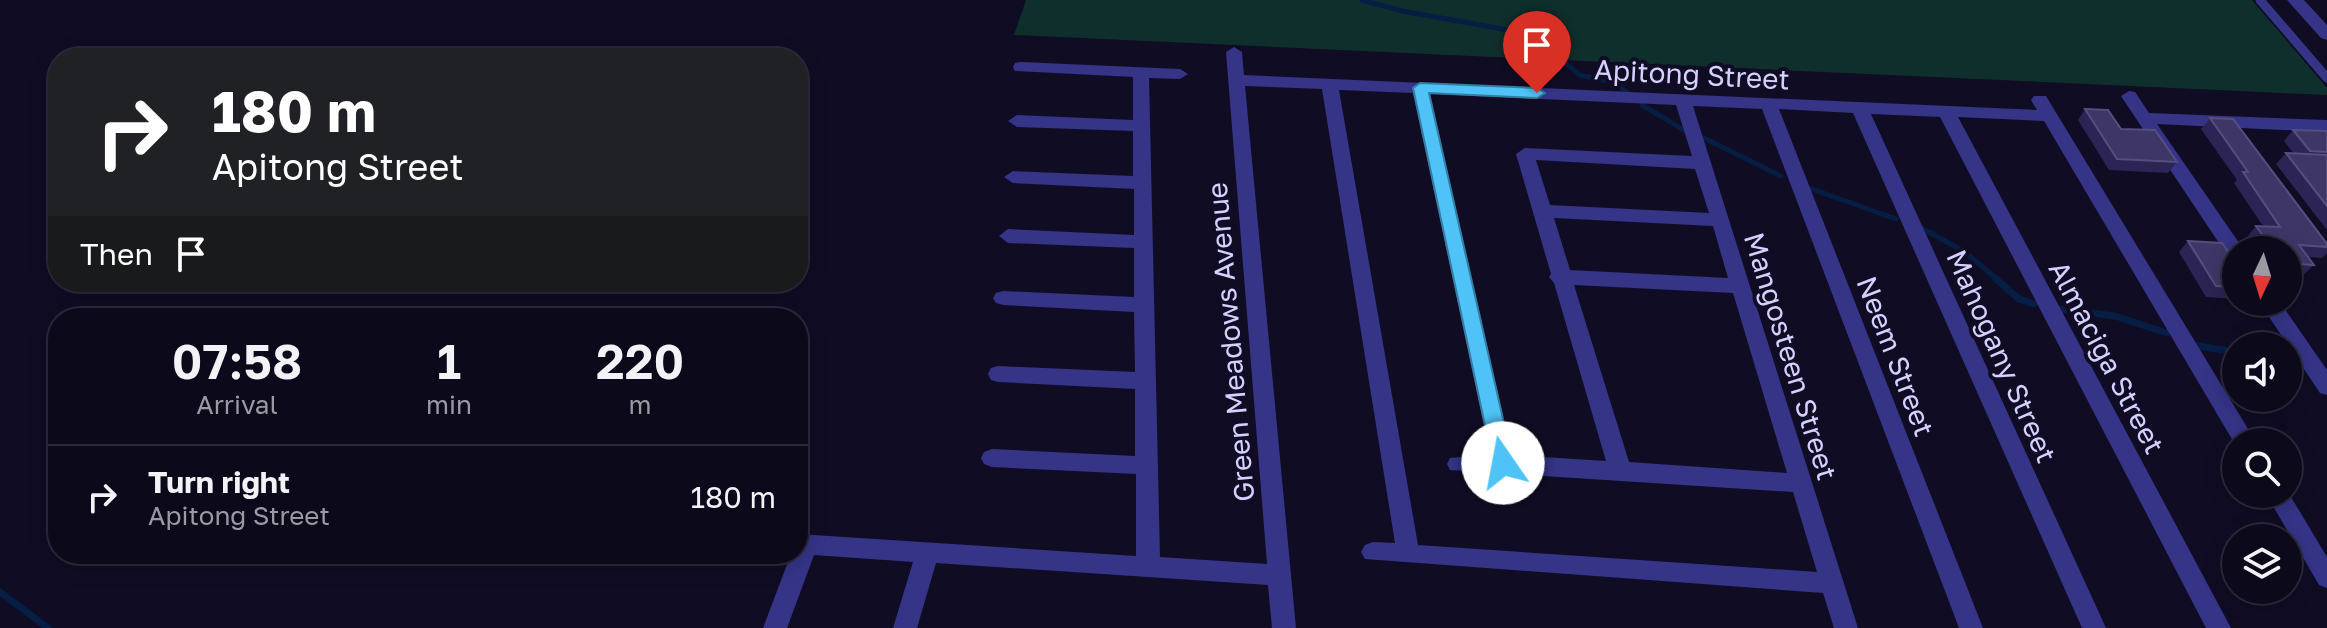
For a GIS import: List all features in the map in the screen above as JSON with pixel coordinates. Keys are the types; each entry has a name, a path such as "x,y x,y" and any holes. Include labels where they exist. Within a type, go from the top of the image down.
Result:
{"street":[{"path":"2295,0 2327,35"},
{"name":"Green Meadows Avenue","path":"1234,52 1284,628"},
{"path":"1021,67 1180,74"},
{"path":"1141,72 1148,566"},
{"name":"Apitong Street","path":"1236,80 1946,111 2045,108 2237,428"},
{"path":"1330,84 1408,554"},
{"path":"1420,88 1503,463"},
{"path":"2129,96 2224,236"},
{"name":"Mangosteen Street","path":"1683,100 1846,628"},
{"name":"Neem Street","path":"1768,103 1971,628"},
{"name":"Mahogany Street","path":"1859,107 2094,628"},
{"name":"Almaciga Street","path":"1946,111 2219,628"},
{"path":"2144,118 2327,126"},
{"path":"1017,121 1142,126"},
{"path":"2230,121 2248,145"},
{"path":"1620,470 1559,277 1525,154 1703,163"},
{"path":"1013,177 1143,183"},
{"path":"1541,211 1720,220"},
{"path":"1008,236 1144,242"},
{"path":"1559,277 1741,286"},
{"path":"1003,298 1144,305"},
{"path":"2279,316 2327,387"},
{"path":"998,374 1145,381"},
{"path":"992,458 1147,466"},
{"path":"1458,464 1503,463 1801,483"},
{"path":"2285,508 2327,578"},
{"path":"808,544 1278,575"},
{"path":"905,628 928,552"},
{"path":"1373,552 1832,583"},
{"path":"775,628 796,564"}],"lane":[{"path":"2260,0 2327,78"}],"green space":[{"path":"1026,0 2252,0 2327,88 2327,95 1014,35"}],"building":[{"path":"2085,109 2108,110 2121,129 2155,130 2177,162 2117,159"},
{"path":"2210,118 2233,119 2327,247 2302,245 2302,236 2264,236 2256,226 2280,227 2243,172 2248,172"},
{"path":"2293,130 2327,131 2327,152 2310,151"},
{"path":"2286,153 2327,155 2327,206"},
{"path":"2188,241 2222,243 2222,286 2216,286"},
{"path":"2302,249 2314,265 2302,264"}],"waterway":[{"path":"1362,0 1402,11 1514,31 1541,43 1580,75 1613,82 1631,95"},
{"path":"1642,105 1684,130"},
{"path":"1704,138 1781,176"},
{"path":"1809,188 1896,219"},
{"path":"1918,226 1965,252 1998,280"},
{"path":"1995,278 2019,299 2034,304"},
{"path":"2061,309 2115,316 2167,333"},
{"path":"2192,345 2222,350"},
{"path":"0,592 48,628"}],"route":[{"path":"1503,463 1420,88 1537,93"}]}
